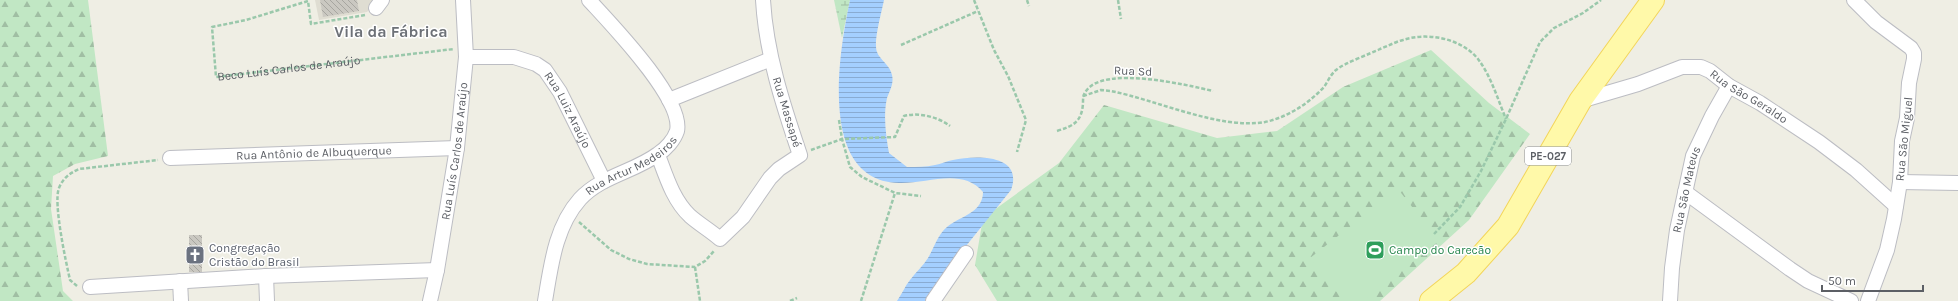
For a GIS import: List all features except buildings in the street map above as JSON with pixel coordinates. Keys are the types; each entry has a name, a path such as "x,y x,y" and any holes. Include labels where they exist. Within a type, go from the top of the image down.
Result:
{"main road":[{"name":"PE-027","path":"1431,301 1466,273 1508,226 1580,101 1653,0"}],"street":[{"name":"Rua Luís Carlos de Araújo","path":"430,301 437,270 457,148 466,52 464,0"},
{"name":"Rua Artur Medeiros","path":"545,301 551,260 560,233 571,212 580,200 593,187 658,155 667,147 677,130 677,120 669,100 651,71 589,0"},
{"name":"Rua Massapé","path":"720,239 743,217 770,178 779,169 800,155 771,59 763,0"},
{"name":"Rua São Miguel","path":"1854,0 1876,22 1911,48 1914,53 1909,83 1907,118 1902,141 1900,182 1892,235 1868,301"},
{"name":"Rua Luiz Araújo","path":"466,52 514,57 530,61 545,70 560,92 604,181"},
{"path":"669,100 771,59"},
{"name":"Rua São Geraldo","path":"1580,101 1638,84 1682,67 1701,67 1710,71 1729,86 1760,103 1819,142 1856,170 1896,206"},
{"name":"Rua São Mateus","path":"1670,301 1672,268 1677,230 1693,156 1704,130 1729,86"},
{"name":"Rua Antônio de Albuquerque","path":"170,158 457,148"},
{"path":"658,155 669,184 682,206 690,216 720,239"},
{"path":"1900,182 1958,183"},
{"path":"1685,192 1808,281 1851,301"},
{"path":"933,301 966,253"},
{"path":"90,287 180,280 437,270"},
{"path":"266,276 267,301"},
{"path":"180,280 182,301"}],"path":[{"path":"974,0 994,50 1008,76 1026,120 1017,152"},
{"path":"1027,0 1029,6"},
{"path":"1118,0 1121,19"},
{"path":"1434,234 1460,207 1481,171 1540,42 1554,28 1584,13 1601,0"},
{"name":"Beco Luís Carlos de Araújo","path":"379,4 367,14 311,24 308,1 246,20 212,27 216,77 466,52"},
{"path":"901,45 978,11"},
{"path":"1057,131 1072,126 1079,120 1082,111 1083,96 1100,90 1112,91 1187,112 1227,121 1248,124 1266,122 1297,110 1323,87 1337,69 1402,40 1425,37 1437,38 1460,45 1478,58 1485,69 1506,119"},
{"name":"Rua Sd","path":"1083,96 1086,90 1096,83 1116,79 1184,83 1213,91"},
{"path":"800,155 842,139 895,137 904,116 911,114 940,118 950,126"},
{"path":"839,120 842,139 850,167 862,177 895,193 922,196"},
{"path":"90,287 74,285 69,275 57,204 58,189 62,181 70,173 79,169 170,158"},
{"path":"861,301 895,193"},
{"path":"571,212 578,221 611,250 629,259 647,264 695,267 712,254 720,239"},
{"path":"695,267 700,301"},
{"path":"790,301 797,298"}],"shaded area":[{"path":"315,0 378,0 367,12 319,20"}],"green space":[{"path":"0,0 88,0 108,156 75,164 53,176 51,209 63,291 73,301 0,301"},
{"path":"834,0 850,0 842,38"},
{"path":"1431,50 1489,103 1530,134 1469,220 1380,301 997,301 975,265 983,218 1059,163 1104,105 1217,138 1277,131 1343,87"},
{"name":"Campo do Carecão","path":"1398,189 1439,241 1363,301 1344,301 1310,258"}],"water":[{"path":"850,0 884,0 876,47 878,55 891,71 892,78 885,112 889,153 907,167 932,166 963,158 985,158 1004,163 1011,169 1013,178 1011,190 958,256 928,301 897,301 908,282 928,258 941,233 952,223 975,209 982,199 983,192 975,184 955,178 899,183 873,177 855,161 845,138 840,110 839,80 841,50"}],"place":[{"name":"Campo do Carecão","path":"1375,250"},
{"name":"Congregação Cristão do Brasil","path":"195,255"}],"district":[{"name":"Vila da Fábrica","path":"391,31"}]}
